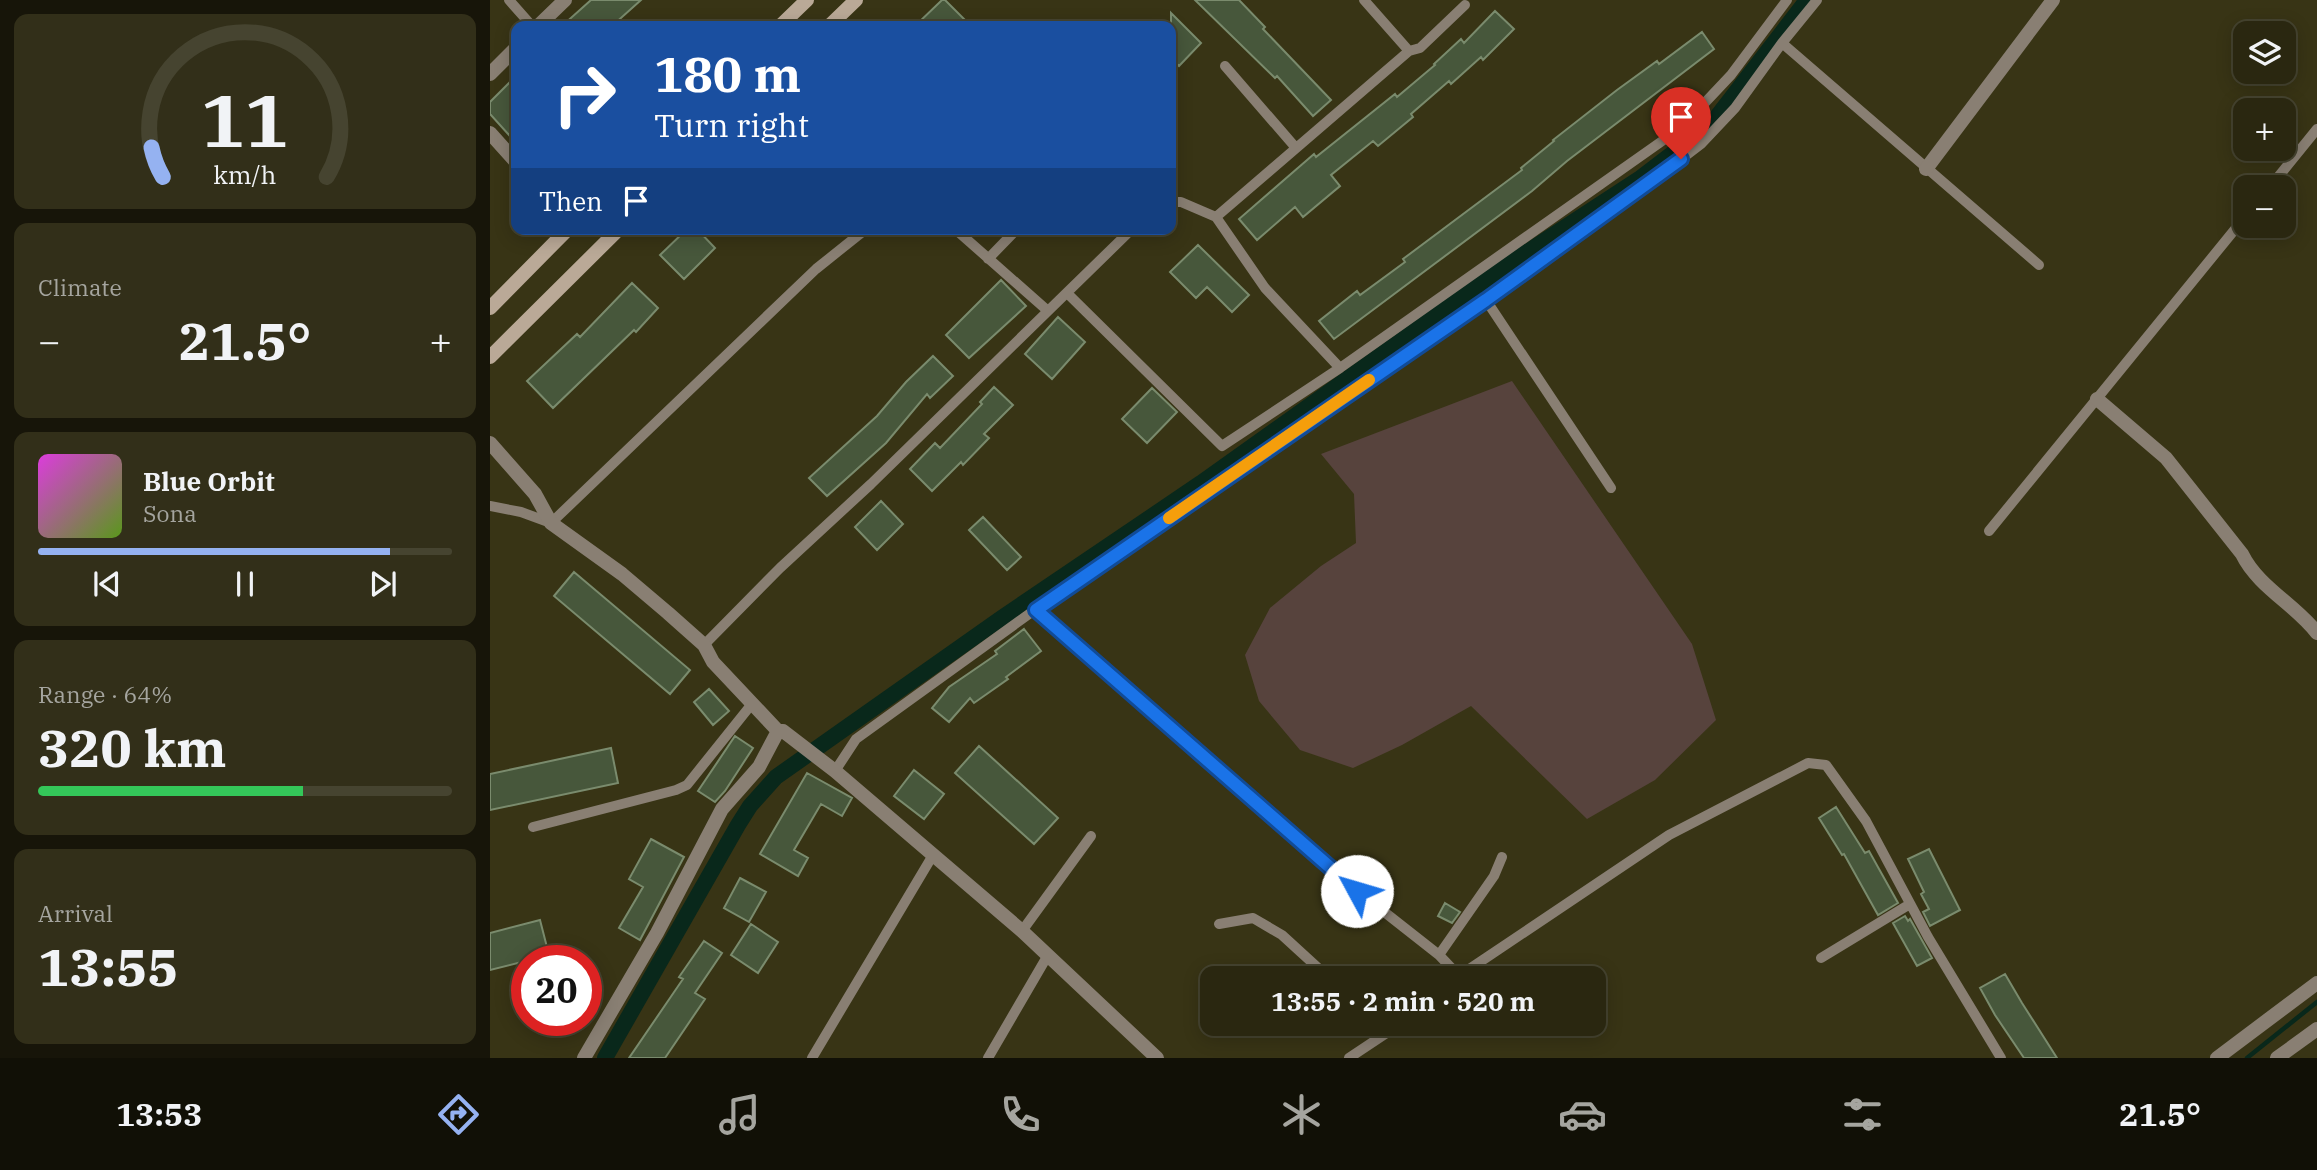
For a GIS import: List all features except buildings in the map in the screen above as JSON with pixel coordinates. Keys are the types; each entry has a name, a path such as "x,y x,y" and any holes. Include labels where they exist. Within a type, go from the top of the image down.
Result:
{"main road":[{"path":"785,21 807,0"},
{"path":"833,21 856,0"},
{"path":"490,308 562,235"},
{"path":"490,357 613,235"}],"street":[{"path":"543,21 565,0"},
{"path":"1926,169 2053,0"},
{"path":"490,74 511,53"},
{"path":"490,133 511,156"},
{"path":"2097,399 2166,458 2242,554 2246,563 2277,595 2305,618 2317,633"},
{"path":"490,443 536,494 551,523 622,574 704,645 713,662 751,705 780,731 835,771 1022,931 1157,1058"},
{"path":"584,1058 657,933 722,810 759,767 780,731"},
{"path":"2217,1058 2317,983"},
{"path":"2277,1058 2317,1029"}],"lane":[{"path":"509,0 528,21"},
{"path":"1364,0 1409,51"},
{"path":"1067,293 1222,446 1340,368 1682,127 1731,75 1787,0"},
{"path":"835,771 856,739 1036,610 1486,300 1701,144 1735,108 1817,0"},
{"path":"1216,217 1409,51 1420,48 1465,5"},
{"path":"1782,43 2039,265"},
{"path":"1225,65 1296,148"},
{"path":"2280,175 2317,130"},
{"path":"1176,202 1216,217 1265,288 1340,368"},
{"path":"1989,531 2233,232"},
{"path":"490,506 520,512 551,523 816,269 858,235"},
{"path":"962,235 1048,311"},
{"path":"988,259 1011,235"},
{"path":"704,645 780,568 871,484 1126,235"},
{"path":"1486,300 1611,488"},
{"path":"1036,610 1336,874 1448,966"},
{"path":"533,827 687,785 751,705"},
{"path":"1474,966 1670,835 1808,763 1826,765 1866,821 1910,904 2001,1058"},
{"path":"1022,931 1091,836"},
{"path":"812,1058 933,855"},
{"path":"1438,956 1494,876 1502,857"},
{"path":"1821,958 1910,904"},
{"path":"1219,924 1253,918 1282,936 1316,966"},
{"path":"988,1058 1048,955"},
{"path":"1349,1058 1383,1036"}],"shaded area":[{"path":"1512,381 1692,644 1716,720 1655,780 1587,819 1471,706 1402,745 1353,768 1300,750 1259,701 1245,655 1270,608 1321,566 1356,543 1354,494 1321,454"}],"waterway":[{"path":"605,1058 738,825 750,806 776,777 1003,617 1201,483 1507,265 1639,179 1716,118 1807,0"},
{"path":"2247,1058 2317,1002"}],"slow traffic":[{"path":"1169,518 1369,380"}],"route":[{"path":"1357,891 1036,610 1486,300 1681,159"}]}
